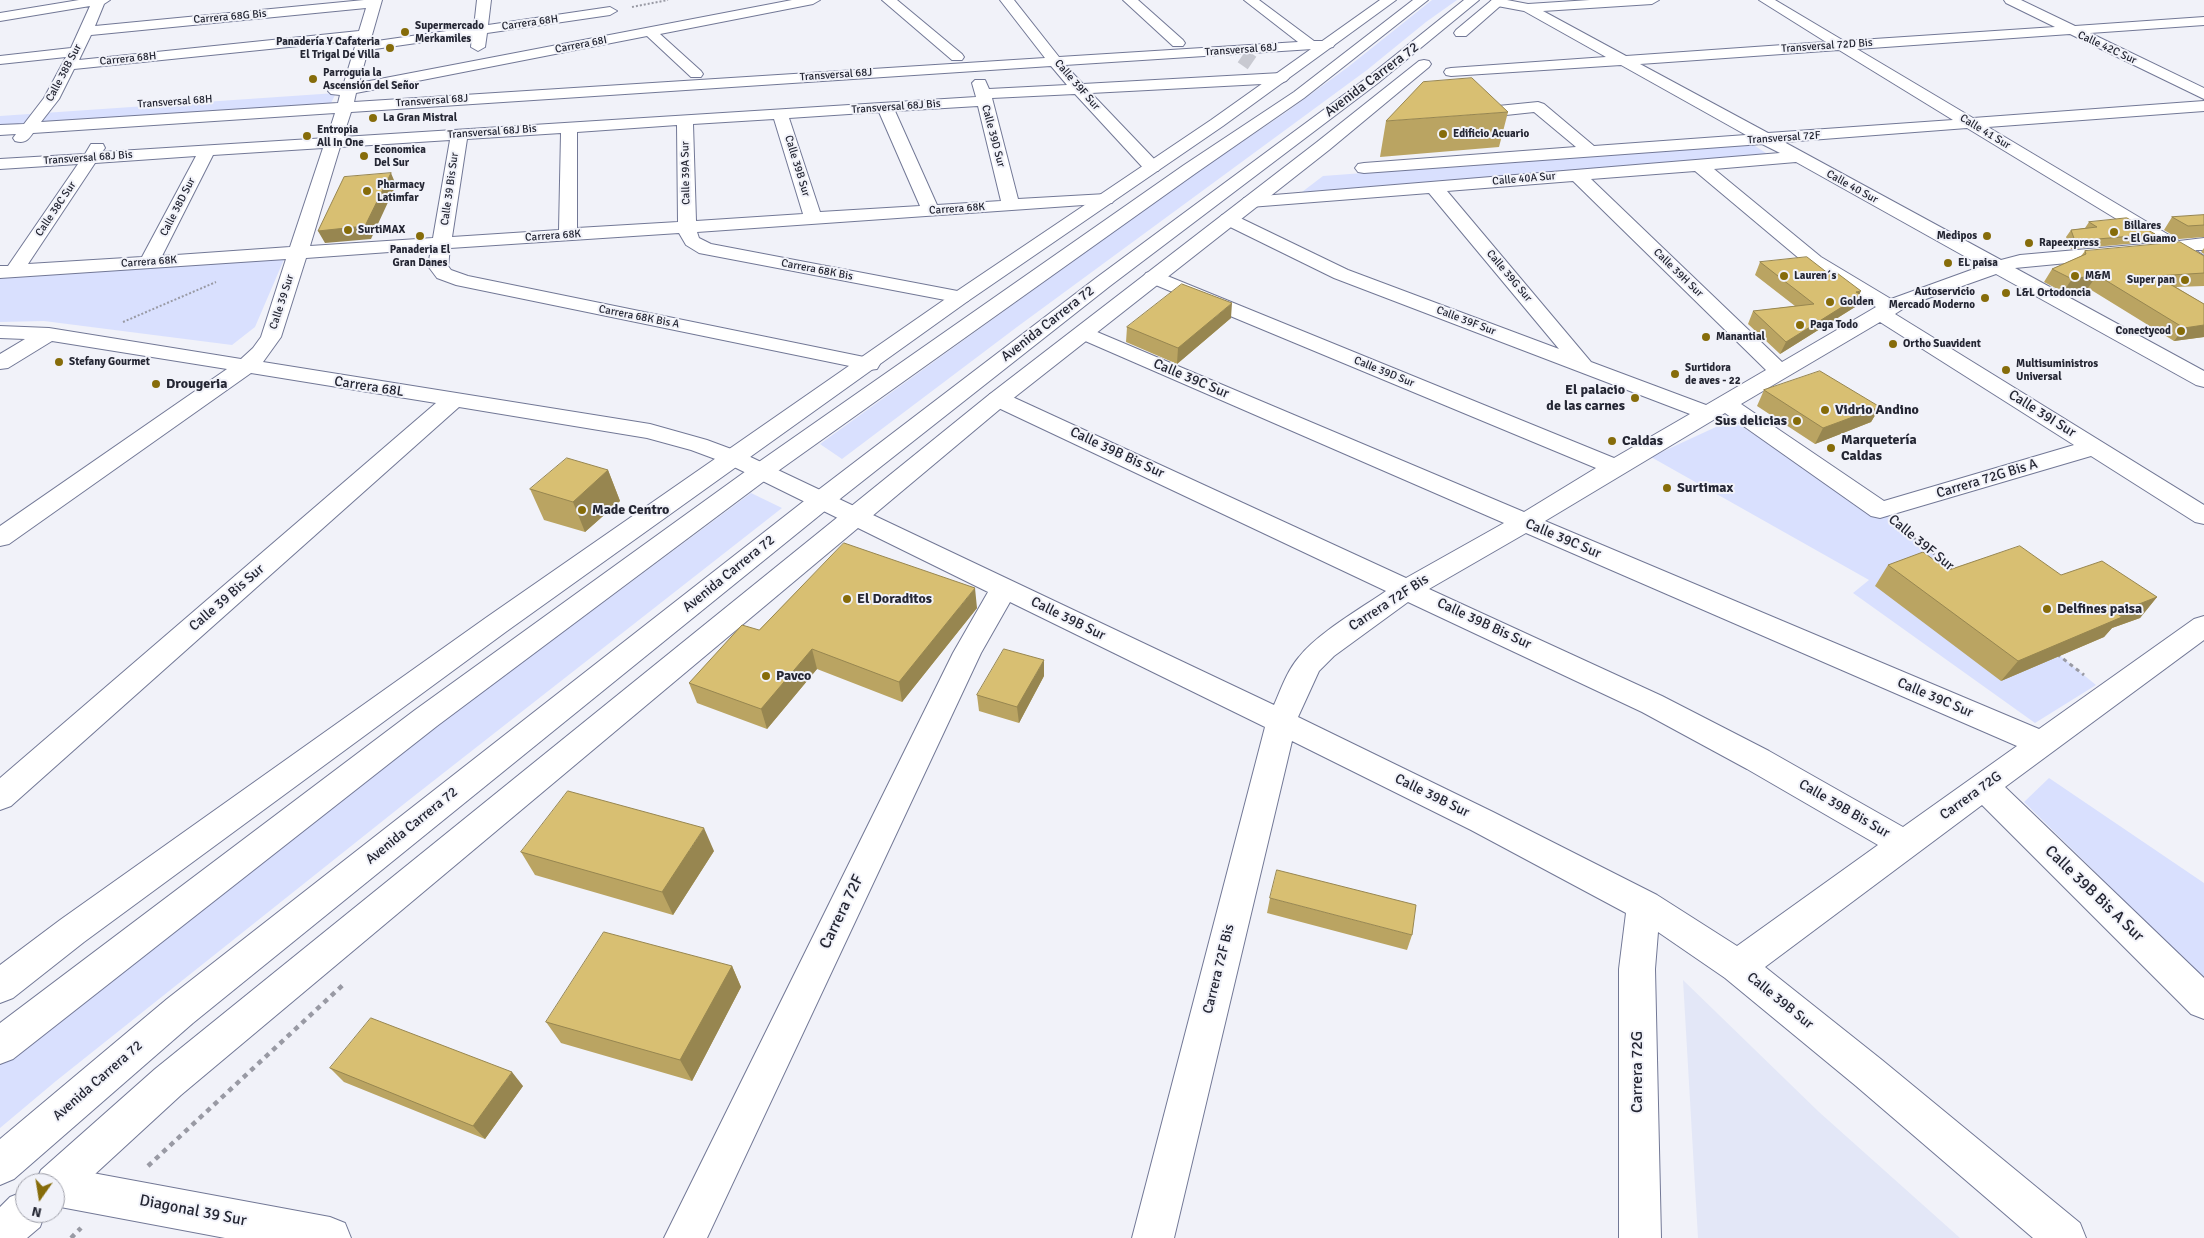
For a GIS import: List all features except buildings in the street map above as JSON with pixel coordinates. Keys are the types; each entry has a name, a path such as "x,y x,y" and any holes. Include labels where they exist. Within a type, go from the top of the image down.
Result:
{"main road":[{"path":"0,17 103,0"},
{"path":"476,65 484,0"},
{"name":"Carrera 68I","path":"347,98 476,65 813,0"},
{"path":"888,0 957,57"},
{"name":"Calle 39F Sur","path":"1007,0 1079,89 1152,167"},
{"path":"1130,0 1178,43"},
{"path":"1251,0 1310,46"},
{"path":"0,1046 426,718 762,471 1306,90 1422,0"},
{"name":"Avenida Carrera 72","path":"0,1165 180,1010 822,500 1103,282 1374,80 1472,0"},
{"path":"1528,8 1652,0"},
{"name":"Calle 41 Sur","path":"1766,0 2204,264"},
{"name":"Calle 42C Sur","path":"2011,0 2069,30 2204,94"},
{"name":"Calle 38B Sur","path":"0,164 51,99 86,31 90,1"},
{"path":"0,986 72,930 497,624 869,364 961,297 1285,75 1385,1"},
{"path":"1448,44 1498,1"},
{"name":"Calle 40 Sur","path":"1498,1 1528,8 2204,380"},
{"name":"Carrera 68G Bis","path":"86,31 375,2"},
{"name":"Calle 39 Sur","path":"0,538 246,367 261,352 271,337 347,98 375,2"},
{"name":"Carrera 68H","path":"0,60 73,58 364,41 480,31 610,11"},
{"name":"Transversal 72D Bis","path":"1451,72 2204,21"},
{"path":"650,32 696,74"},
{"name":"Transversal 68J","path":"347,98 975,66 1178,43 1297,35"},
{"name":"Transversal 68J","path":"347,98 957,57 1052,56 1248,63 1310,46 1328,44"},
{"name":"Avenida Carrera 72","path":"65,1176 111,1132 176,1076 998,398 1323,146 1433,56"},
{"name":"Transversal 68J Bis","path":"0,164 885,107 1079,89 1248,63 1285,75"},
{"name":"Calle 39D Sur","path":"975,66 1011,205"},
{"path":"320,92 347,98"},
{"name":"Transversal 68H","path":"0,130 114,122 347,98"},
{"name":"Transversal 72F","path":"1364,168 2204,106"},
{"path":"885,107 931,210"},
{"path":"1478,113 1538,107 1591,152"},
{"path":"2178,108 2204,122"},
{"path":"26,112 62,109"},
{"name":"Calle 39B Sur","path":"780,114 813,218"},
{"name":"Calle 39A Sur","path":"685,120 687,227"},
{"name":"Calle 38C Sur","path":"7,272 114,122"},
{"path":"568,234 569,128"},
{"path":"1179,148 1247,130"},
{"name":"Calle 39 Bis Sur","path":"442,243 459,134"},
{"name":"Calle 38D Sur","path":"149,262 207,151"},
{"name":"Calle 40A Sur","path":"1250,202 1798,157"},
{"name":"Calle 39I Sur","path":"1699,165 1814,261 1885,310 2094,447 2204,516"},
{"name":"Calle 39H Sur","path":"1577,175 1779,371"},
{"name":"Calle 39G Sur","path":"1434,187 1584,366"},
{"name":"Carrera 68K","path":"7,272 1106,199"},
{"name":"Calle 39F Sur","path":"1228,219 1341,274 1584,366 1716,408 1880,510"},
{"name":"Carrera 68K Bis","path":"687,227 688,236 692,243 706,249 961,297"},
{"name":"Carrera 68K Bis A","path":"442,243 438,266 444,274 462,281 869,364"},
{"name":"Carrera 72F Bis","path":"1153,1238 1281,722 1299,680 1309,664 1324,649 1407,589 1525,522 1779,371 1885,310 1923,292 1998,267 2038,259 2204,244"},
{"name":"Calle 39D Sur","path":"1153,277 1615,467"},
{"path":"1083,333 1103,282"},
{"name":"Carrera 68L","path":"0,332 49,334 650,431 698,444 734,458"},
{"name":"Calle 39C Sur","path":"1083,333 2043,744"},
{"path":"0,363 49,334"},
{"name":"Calle 39B Bis Sur","path":"998,398 1652,704 1758,760 1906,844"},
{"name":"Calle 39 Bis Sur","path":"0,796 453,400"},
{"name":"Carrera 72G Bis A","path":"1880,510 2094,447"},
{"name":"Calle 39B Sur","path":"734,458 1281,722 1490,825 1645,906 1703,942 1738,967 1869,1073 2065,1238"},
{"name":"Carrera 72F","path":"685,1238 967,653 1004,588"},
{"name":"Carrera 72G","path":"1738,967 1777,936 2204,626"},
{"name":"Calle 39B Bis A Sur","path":"1984,787 2204,1002"},
{"name":"Carrera 72G","path":"1640,1238 1637,969 1640,927 1645,906"},
{"name":"Diagonal 39 Sur","path":"65,1187 116,1196 214,1227 330,1238"},
{"path":"0,1235 15,1221"}],"path":[{"path":"610,11 668,0"},
{"path":"122,322 223,279"},
{"name":"Calle 39F Sur","path":"1880,510 1961,576"},
{"path":"2051,649 2108,696"},
{"path":"71,1238 346,982"}],"shaded area":[{"path":"1432,0 1457,0 1426,22 1367,70 1017,327 842,459 820,444 1184,181 1285,113 1348,67"},
{"path":"336,93 330,105 0,128 0,116"},
{"path":"1752,144 1769,155 1302,192 1323,176"},
{"path":"285,257 255,327 232,345 44,321 0,322 0,276"},
{"path":"1731,420 1894,521 2096,685 2035,723 1853,593 1869,580 1651,457"},
{"path":"751,493 782,508 409,800 56,1081 0,1128 0,1065 371,775"},
{"path":"2049,778 2204,883 2204,979 2024,802"},
{"path":"1683,980 1819,1112 1960,1238 1698,1238"}],"tunnel":[{"path":"1242,56 1252,63"}],"place":[{"name":"Supermercado Merkamiles","path":"405,32"},
{"name":"Panadería Y Cafateria El Trigal De Villa","path":"390,48"},
{"name":"Parroguia la Ascensión del Señor","path":"313,79"},
{"name":"La Gran Mistral","path":"373,118"},
{"name":"Edificio Acuario","path":"1443,134"},
{"name":"Entropia All In One","path":"307,136"},
{"name":"Economica Del Sur","path":"364,156"},
{"name":"Pharmacy Latimfar","path":"367,191"},
{"name":"SurtiMAX","path":"348,230"},
{"name":"Billares - El Guamo","path":"2114,232"},
{"name":"Panaderia El Gran Danes","path":"420,236"},
{"name":"Medipos","path":"1987,236"},
{"name":"Rapeexpress","path":"2029,243"},
{"name":"EL paisa","path":"1948,263"},
{"name":"Lauren´s","path":"1784,276"},
{"name":"M&M","path":"2075,276"},
{"name":"Super pan","path":"2185,280"},
{"name":"L&L Ortodoncia","path":"2006,293"},
{"name":"Autoservicio Mercado Moderno","path":"1985,298"},
{"name":"Golden","path":"1830,302"},
{"name":"Paga Todo","path":"1800,325"},
{"name":"Conectycod","path":"2181,331"},
{"name":"Manantial","path":"1706,337"},
{"name":"Ortho Suavident","path":"1893,344"},
{"name":"Stefany Gourmet","path":"59,362"},
{"name":"Multisuministros Universal","path":"2006,370"},
{"name":"Surtidora de aves - 22","path":"1675,374"},
{"name":"Drougeria","path":"156,384"},
{"name":"El palacio de las carnes","path":"1635,398"},
{"name":"Vidrio Andino","path":"1825,410"},
{"name":"Sus delicias","path":"1797,421"},
{"name":"Caldas","path":"1612,441"},
{"name":"Marquetería Caldas","path":"1831,448"},
{"name":"Surtimax","path":"1667,488"},
{"name":"Made Centro","path":"582,510"},
{"name":"El Doraditos","path":"847,599"},
{"name":"Delfines paisa","path":"2047,609"},
{"name":"Pavco","path":"766,676"}]}
